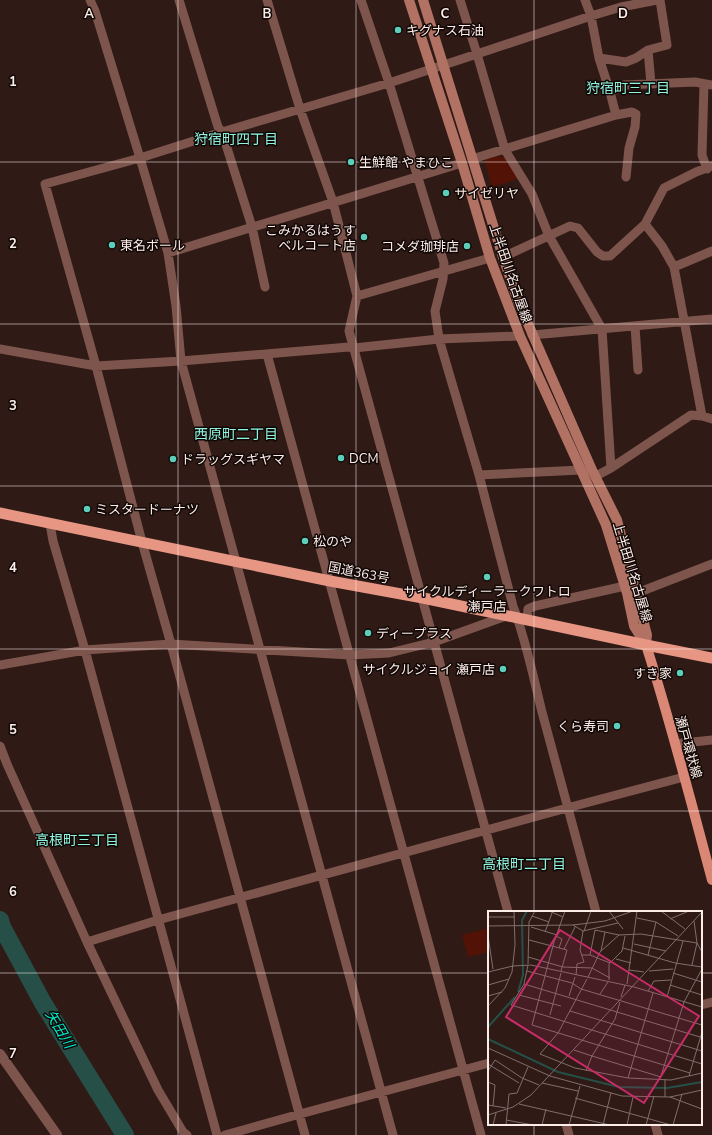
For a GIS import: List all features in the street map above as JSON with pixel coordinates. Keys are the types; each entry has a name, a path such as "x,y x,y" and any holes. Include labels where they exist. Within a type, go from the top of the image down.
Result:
{"highway":[{"name":"国道363号","path":"0,513 712,658"}],"main road":[{"name":"上半田川名古屋線","path":"409,0 462,163 490,258 520,336 606,525 625,586 634,626 646,645"},
{"name":"上半田川名古屋線","path":"423,0 502,257 518,301 532,335 617,520 647,635 646,645"},
{"name":"瀬戸環状線","path":"646,645 658,681 712,880"}],"street":[{"path":"90,0 95,11 168,253 182,361 393,1135"},
{"path":"179,0 218,127 222,132 252,227 265,287"},
{"path":"267,0 300,109 333,202 357,296 349,331 508,911"},
{"path":"361,0 389,82 444,264 445,271 434,312 440,339 479,475 513,606 523,619 568,808 596,911"},
{"path":"460,0 505,150 532,194 549,236 602,328 611,468"},
{"path":"585,0 591,16 599,58 616,115"},
{"path":"305,1135 45,184 140,158 443,66 621,7 659,0 667,46 648,50 636,58 626,62 599,58"},
{"path":"648,50 651,84"},
{"path":"502,257 570,226 578,228 603,256 610,256 645,224 664,188 696,172 709,168 702,155 708,85 695,82 624,85 610,92"},
{"path":"472,159 616,115 632,112 636,114 635,127 629,148 626,177"},
{"path":"168,253 462,163"},
{"path":"645,224 662,246 674,267 702,416"},
{"path":"674,267 712,250"},
{"path":"357,296 490,258"},
{"path":"532,335 712,319"},
{"path":"635,326 638,370"},
{"path":"0,349 96,366 182,361 349,347 354,348 440,339 520,336"},
{"path":"267,354 481,1135"},
{"path":"596,476 611,468 691,415 712,419"},
{"path":"479,475 581,470"},
{"path":"50,524 53,541 85,650 217,1135"},
{"path":"637,593 712,564"},
{"path":"523,619 528,609 535,606 625,586"},
{"path":"0,665 85,650 172,644 349,655 389,653 434,642 506,616"},
{"path":"675,744 712,740"},
{"path":"0,746 87,942 158,1090 186,1135"},
{"path":"87,942 158,920 684,777"},
{"path":"702,1004 712,1002"},
{"path":"0,1054 57,1135"},
{"path":"225,1135 488,1063"},
{"path":"566,1125 569,1135"},
{"path":"654,1125 658,1135"}],"shaded area":[{"path":"498,156 510,159 518,179 492,187 484,158"},
{"path":"488,928 488,952 468,957 462,935"}],"waterway":[{"name":"矢田川","path":"0,920 2,927 43,1003 125,1135"}],"place":[{"name":"キグナス石油","path":"398,30"},
{"name":"生鮮館 やまひこ","path":"351,162"},
{"name":"サイゼリヤ","path":"446,193"},
{"name":"こみかるはうす ベルコート店","path":"364,237"},
{"name":"東名ボール","path":"112,245"},
{"name":"コメダ珈琲店","path":"467,246"},
{"name":"DCM","path":"341,458"},
{"name":"ドラッグスギヤマ","path":"173,459"},
{"name":"ミスタードーナツ","path":"87,509"},
{"name":"松のや","path":"305,541"},
{"name":"サイクルディーラークワトロ 瀬戸店","path":"487,577"},
{"name":"ディープラス","path":"368,633"},
{"name":"サイクルジョイ 瀬戸店","path":"503,669"},
{"name":"すき家","path":"680,673"},
{"name":"くら寿司","path":"617,726"}],"district":[{"name":"狩宿町三丁目","path":"628,88"},
{"name":"狩宿町四丁目","path":"236,139"},
{"name":"西原町二丁目","path":"236,434"},
{"name":"高根町三丁目","path":"77,840"},
{"name":"高根町二丁目","path":"524,864"}]}
